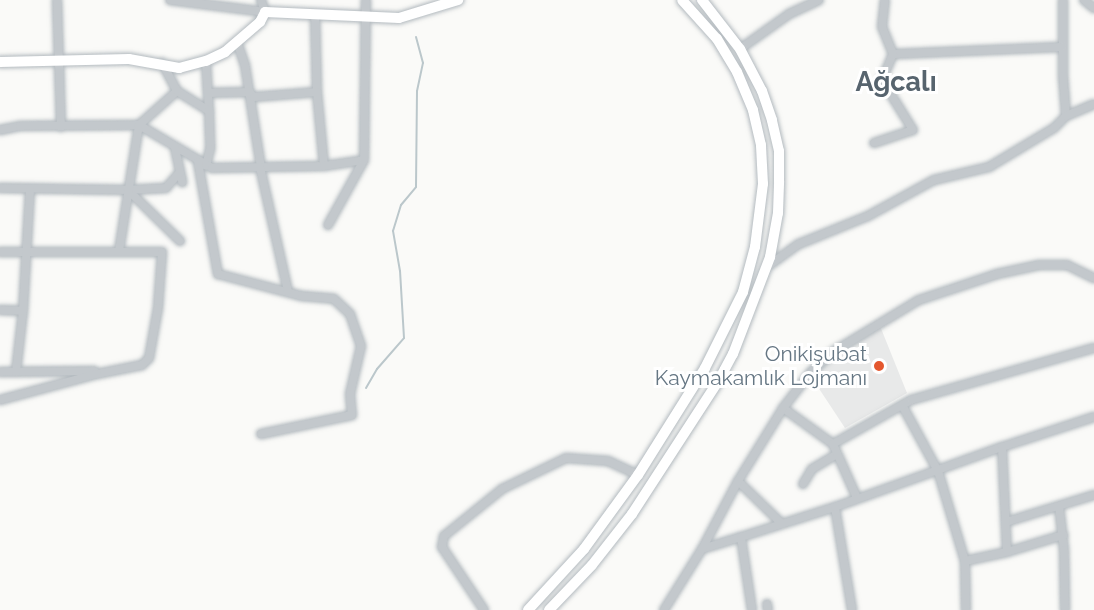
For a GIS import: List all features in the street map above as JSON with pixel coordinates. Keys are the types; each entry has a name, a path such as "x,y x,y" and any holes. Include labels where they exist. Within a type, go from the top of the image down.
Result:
{"main road":[{"path":"0,62 129,59 162,63 179,68 206,61 225,52 260,22 265,12 399,18 458,0"},
{"path":"534,608 584,549 638,475 705,368 743,292 755,248 763,184 757,127 737,72 717,39 682,0"},
{"path":"549,610 592,565 632,514 719,380 733,354 766,268 778,213 779,151 772,120 762,91 740,49 702,0"}],"street":[{"path":"57,0 61,127"},
{"path":"170,0 265,12 261,0"},
{"path":"328,225 364,160 364,15 366,0"},
{"path":"740,49 789,14 819,0"},
{"path":"874,143 914,130 882,80 893,54 882,27 885,0"},
{"path":"1063,0 1066,116"},
{"path":"1084,0 1094,8"},
{"path":"315,15 317,92 324,165"},
{"path":"237,42 245,65 260,167 288,291"},
{"path":"893,54 1063,46"},
{"path":"206,61 210,149 202,164 218,274 302,296 334,299 350,314 361,346 350,394 352,415 261,434"},
{"path":"162,63 177,91 209,111"},
{"path":"119,251 139,125 177,91"},
{"path":"208,93 249,92 254,97 317,92"},
{"path":"766,268 799,244 868,216 934,180 989,167 1054,128 1066,116 1094,104"},
{"path":"0,130 20,126 139,125 212,168 324,165 364,160"},
{"path":"175,148 182,182"},
{"path":"0,188 128,190 166,188 180,172"},
{"path":"16,372 23,311 30,189"},
{"path":"128,190 180,241"},
{"path":"0,252 162,252 158,308 149,358 142,365 0,400"},
{"path":"664,610 783,408 811,372 833,352 919,300 997,274 1039,265 1067,265 1094,278"},
{"path":"0,310 23,311"},
{"path":"833,444 910,400 1094,348"},
{"path":"0,372 94,371 98,374"},
{"path":"902,405 938,471 965,561 966,610"},
{"path":"783,408 833,444 856,498"},
{"path":"702,549 835,507 1002,447 1094,417"},
{"path":"1002,447 1007,552"},
{"path":"803,484 813,469 837,454"},
{"path":"484,610 442,547 444,536 502,489 566,458 608,461 638,475"},
{"path":"738,481 782,523"},
{"path":"1006,522 1094,495"},
{"path":"1059,506 1065,610"},
{"path":"835,507 852,610"},
{"path":"965,561 1007,552 1062,535"},
{"path":"741,537 752,610"}],"shaded area":[{"path":"880,326 907,393 845,428 810,375"}],"waterway":[{"path":"366,388 377,369 404,338 400,271 393,231 401,205 416,187 417,91 423,63 416,37"}],"place":[{"name":"Onikişubat Kaymakamlık Lojmanı","path":"879,366"}],"district":[{"name":"Ağcalı","path":"896,82"}]}
